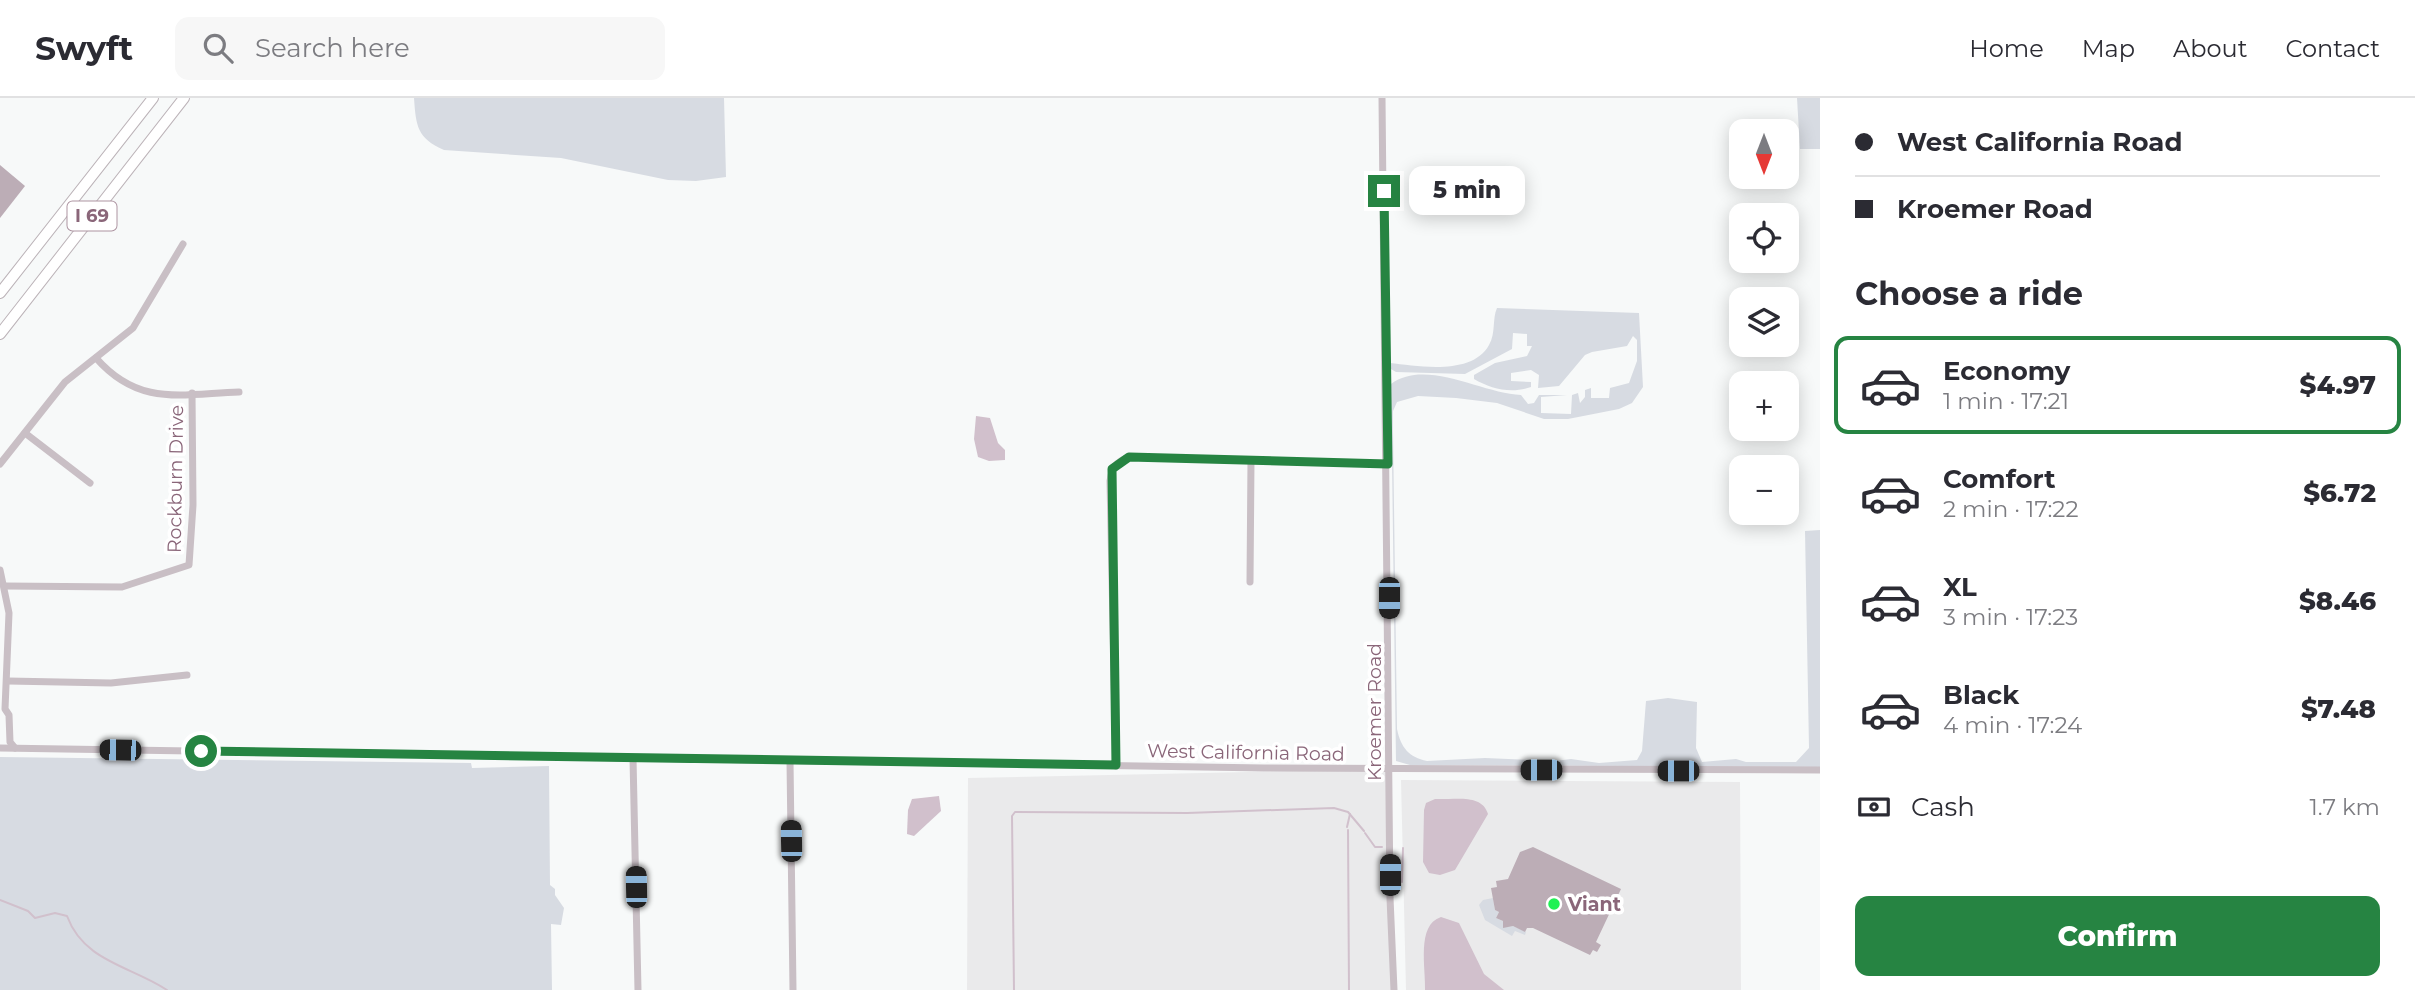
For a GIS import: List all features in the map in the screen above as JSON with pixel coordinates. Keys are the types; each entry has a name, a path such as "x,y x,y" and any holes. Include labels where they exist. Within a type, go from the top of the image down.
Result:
{"highway":[{"name":"I 69","path":"0,293 153,98"},
{"name":"I 69","path":"0,334 184,98"}],"street":[{"name":"Kroemer Road","path":"1382,98 1394,990"},
{"path":"0,464 65,383 127,335 139,320 183,244"},
{"path":"96,358 120,382 138,390 157,394 239,393"},
{"name":"Rockburn Drive","path":"5,586 122,587 189,565 193,505 192,394"},
{"path":"25,433 90,483"},
{"path":"1116,765 1110,481 1112,469 1129,457 1388,464"},
{"path":"1250,582 1251,460"},
{"path":"0,570 9,613 8,681 3,713 9,715 10,742 15,748"},
{"path":"8,681 111,683 187,675"},
{"name":"West California Road","path":"0,748 1390,769 1820,770"},
{"path":"633,758 638,990"},
{"path":"790,761 793,990"}],"shaded area":[{"path":"414,98 724,98 726,177 696,181 668,180 561,158 444,150 423,136 417,124"},
{"path":"1797,98 1820,98 1820,149 1800,149"},
{"path":"1497,308 1639,313 1643,387 1632,403 1619,409 1568,419 1544,419 1497,403 1456,398 1418,396 1397,402 1393,411 1393,431 1397,729 1404,746 1415,757 1427,761 1485,758 1555,761 1571,759 1599,763 1637,760 1642,751 1646,701 1668,698 1697,702 1696,748 1702,762 1736,759 1746,762 1796,762 1809,748 1805,531 1820,530 1820,767 1410,765 1396,761 1391,384 1405,377 1437,376 1521,395 1528,404 1534,403 1539,395 1567,395 1541,397 1541,413 1571,414 1572,395 1578,393 1580,403 1585,397 1585,390 1591,388 1591,398 1609,398 1610,388 1629,383 1637,361 1637,340 1633,336 1627,346 1585,355 1559,386 1538,388 1539,375 1531,370 1511,373 1511,381 1531,382 1531,387 1524,389 1501,389 1474,379 1474,375 1495,363 1527,356 1532,346 1527,346 1527,334 1513,333 1512,349 1465,374 1396,372 1391,369 1390,363 1444,367 1458,365 1481,355 1489,345"},
{"path":"976,416 990,418 998,443 1005,450 1005,460 989,461 978,457 974,439"},
{"path":"0,757 471,763 472,768 549,766 550,885 555,889 555,895 564,908 561,925 551,924 552,990 0,990"},
{"path":"1390,769 1394,990 967,990 968,778"},
{"path":"1401,780 1740,782 1741,990 1406,990"},
{"path":"939,796 941,811 914,836 907,834 908,810 912,799"},
{"path":"1435,799 1474,800 1485,807 1488,814 1455,870 1440,875 1429,873 1423,862 1424,810 1426,803"},
{"path":"1493,898 1495,910 1499,912 1496,918 1503,921 1504,927 1513,926 1526,932 1525,935 1515,931 1512,936 1485,920 1479,905 1483,900"},
{"path":"1441,917 1459,923 1484,974 1504,990 1425,990 1425,938 1433,922"}],"building":[{"path":"0,165 25,186 0,218"},
{"name":"Viant","path":"1533,847 1621,889 1596,942 1601,945 1597,952 1593,950 1590,955 1533,928 1527,928 1525,932 1513,926 1503,928 1503,921 1496,918 1499,912 1495,910 1491,888 1497,887 1496,881 1508,879 1520,852"}],"waterway":[{"path":"1014,990 1012,816 1015,812 1187,813 1334,808 1348,812 1364,831"},
{"path":"1347,827 1350,814"},
{"path":"1348,830 1349,990"},
{"path":"1365,833 1375,847 1382,847"},
{"path":"1402,882 1403,848"},
{"path":"0,900 28,911 35,918 55,913 67,916 85,944 97,953 167,990"}],"place":[{"name":"Viant","path":"1554,904"}],"route":[{"path":"201,751 1116,765 1110,481 1112,469 1118,462 1129,457 1388,464 1384,191"}]}
